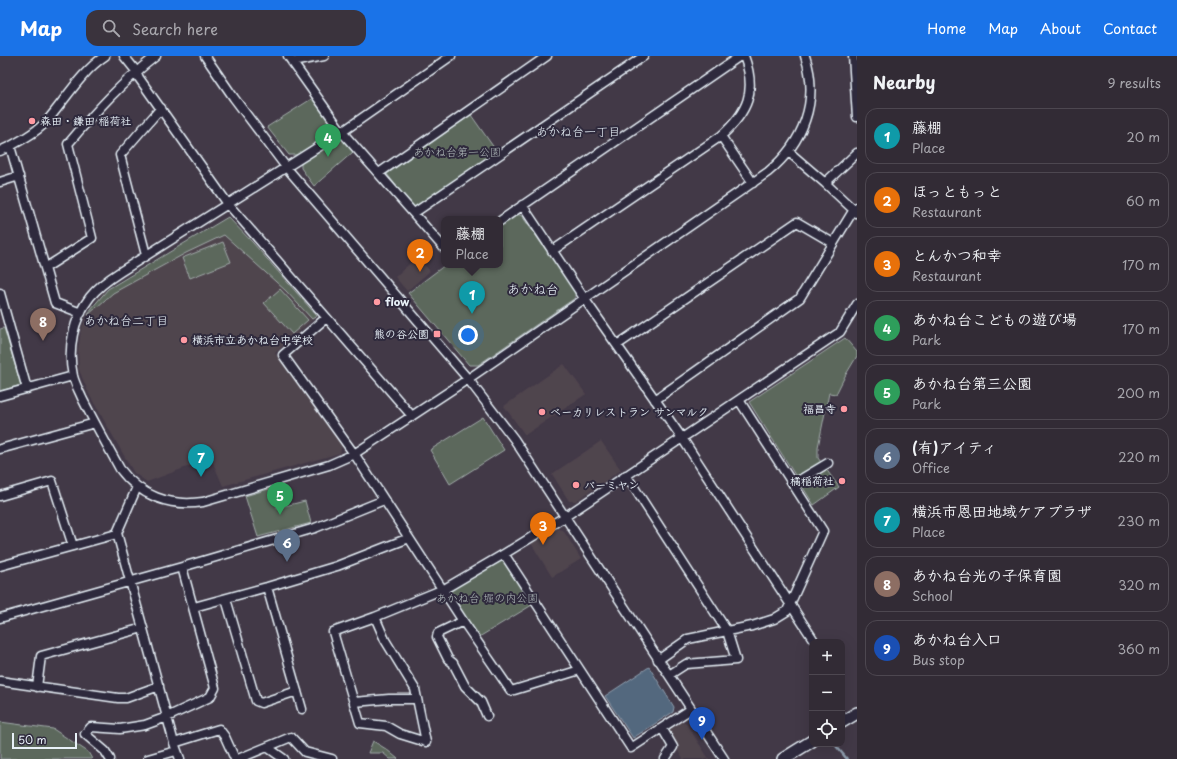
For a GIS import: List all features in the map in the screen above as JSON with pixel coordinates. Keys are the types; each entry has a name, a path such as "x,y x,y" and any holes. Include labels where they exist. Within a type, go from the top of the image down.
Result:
{"main road":[{"path":"845,720 857,713"},
{"path":"783,759 809,743"}],"street":[{"path":"0,152 46,122 88,72 106,56"},
{"path":"124,56 228,204 412,416"},
{"path":"46,268 92,238 68,144 96,110 136,71 156,56"},
{"path":"205,56 234,98 286,167 468,379 514,439 566,516 658,660 724,759"},
{"path":"290,59 324,56"},
{"path":"451,56 342,132 106,281 90,297 80,313 72,338 70,360 73,376 86,407 120,469 137,487 147,494 162,500 189,504 203,502 329,465 354,454 468,379 585,299 780,162 798,138 806,119 810,103 811,85 805,56"},
{"path":"379,173 547,56"},
{"path":"414,213 644,56"},
{"path":"503,219 740,56"},
{"path":"552,251 721,136 735,123 745,108 749,94 750,80 744,56"},
{"path":"853,56 857,117"},
{"path":"290,59 342,132 441,244"},
{"path":"146,255 120,155 161,108"},
{"path":"721,136 753,182"},
{"path":"10,146 55,303 80,313"},
{"path":"656,400 800,298 833,243 856,210 789,152"},
{"path":"825,183 857,153"},
{"path":"0,182 19,176"},
{"path":"522,205 552,251 682,438 790,604 814,638"},
{"path":"617,345 797,222 833,243"},
{"path":"1,298 27,388"},
{"path":"375,617 385,640 415,689 426,742 400,734 386,726 360,723 333,632 375,617 442,589 504,554 566,516 840,332 857,304"},
{"path":"326,318 283,355 354,454 462,621 511,691 580,670"},
{"path":"0,396 73,376"},
{"path":"658,660 688,639 752,626 774,619 787,611 823,531 739,400"},
{"path":"0,448 95,423"},
{"path":"793,484 828,463"},
{"path":"626,475 727,631 736,660 686,664 669,675"},
{"path":"0,496 52,481 73,546"},
{"path":"137,487 117,533 175,747 180,759"},
{"path":"0,618 315,528 384,500"},
{"path":"0,566 117,533"},
{"path":"194,607 268,588 337,566 409,538"},
{"path":"504,554 631,748 691,709"},
{"path":"110,759 105,751 85,734 91,728 120,729 144,725 167,717 210,697 215,688 182,567"},
{"path":"268,588 302,709"},
{"path":"226,599 256,701 261,702 297,691"},
{"path":"462,621 438,633 437,637 448,658 453,662 465,686 481,702 487,716"},
{"path":"37,687 41,656 143,628"},
{"path":"0,681 126,698 159,686"},
{"path":"354,702 389,699 416,699"},
{"path":"662,728 673,747 665,759"},
{"path":"148,759 219,729 236,759 291,737 305,752 332,759"},
{"path":"267,747 284,759"}],"shaded area":[{"name":"横浜市立あかね台中学校","path":"228,217 253,243 317,316 275,353 342,446 340,453 223,486 211,458 147,482 134,473 89,394 79,370 78,352 81,329 91,309 103,292"},
{"path":"417,257 430,271 407,291 395,277"},
{"path":"564,364 586,394 525,435 504,406"},
{"path":"601,441 621,470 576,501 569,501 552,474"},
{"path":"556,528 563,530 581,559 552,577 531,543"},
{"path":"680,721 685,722 709,759 683,759 678,751 679,748 668,731 669,728"}],"green space":[{"path":"313,98 335,128 335,133 297,155 289,155 267,127"},
{"name":"あかね台第一公園","path":"471,115 497,152 414,209 387,174"},
{"path":"340,139 344,140 353,152 314,186 301,168 301,163"},
{"path":"517,214 522,216 575,291 575,298 478,365 469,365 408,293 441,268 503,268 503,224"},
{"path":"228,217 253,243 317,316 312,319 286,291 224,235 186,253 113,293 88,315 91,309 108,289"},
{"path":"223,242 231,262 190,278 182,258"},
{"path":"280,289 308,320 292,334 264,303"},
{"path":"4,328 21,385 0,391 0,329"},
{"path":"845,338 857,352 857,356 836,394 829,393 818,447 818,458 839,487 814,505 749,402"},
{"path":"483,417 504,450 450,484 430,450"},
{"path":"272,488 277,508 305,501 311,523 258,537 245,496"},
{"name":"あかね台 堀の内公園","path":"506,556 532,605 479,637 446,588"},
{"path":"0,722 53,729 88,752 92,759 0,759"},
{"path":"373,741 398,759 390,759 383,753 368,753"}],"water":[{"path":"649,667 674,707 673,712 633,738 605,696"}],"waterway":[{"path":"837,747 847,759"}],"place":[{"name":"森田・鎌田 稲荷社","path":"32,121"},
{"name":"あかね台こどもの遊び場","path":"328,157"},
{"name":"ほっともっと","path":"420,272"},
{"name":"flow","path":"377,302"},
{"name":"藤棚","path":"472,314"},
{"name":"熊の谷公園","path":"437,334"},
{"name":"横浜市立あかね台中学校","path":"184,340"},
{"name":"あかね台光の子保育園","path":"43,341"},
{"name":"福昌寺","path":"844,409"},
{"name":"ベーカリレストラン サンマルク","path":"542,412"},
{"name":"横浜市恩田地域ケアプラザ","path":"201,477"},
{"name":"橘稲荷社","path":"842,481"},
{"name":"バーミヤン","path":"576,485"},
{"name":"あかね台第三公園","path":"280,515"},
{"name":"とんかつ和幸","path":"543,545"},
{"name":"(有)アイティ","path":"287,562"},
{"name":"あかね台入口","path":"702,740"}],"district":[{"name":"あかね台一丁目","path":"578,132"},
{"name":"あかね台","path":"533,289"},
{"name":"あかね台二丁目","path":"126,321"}]}
